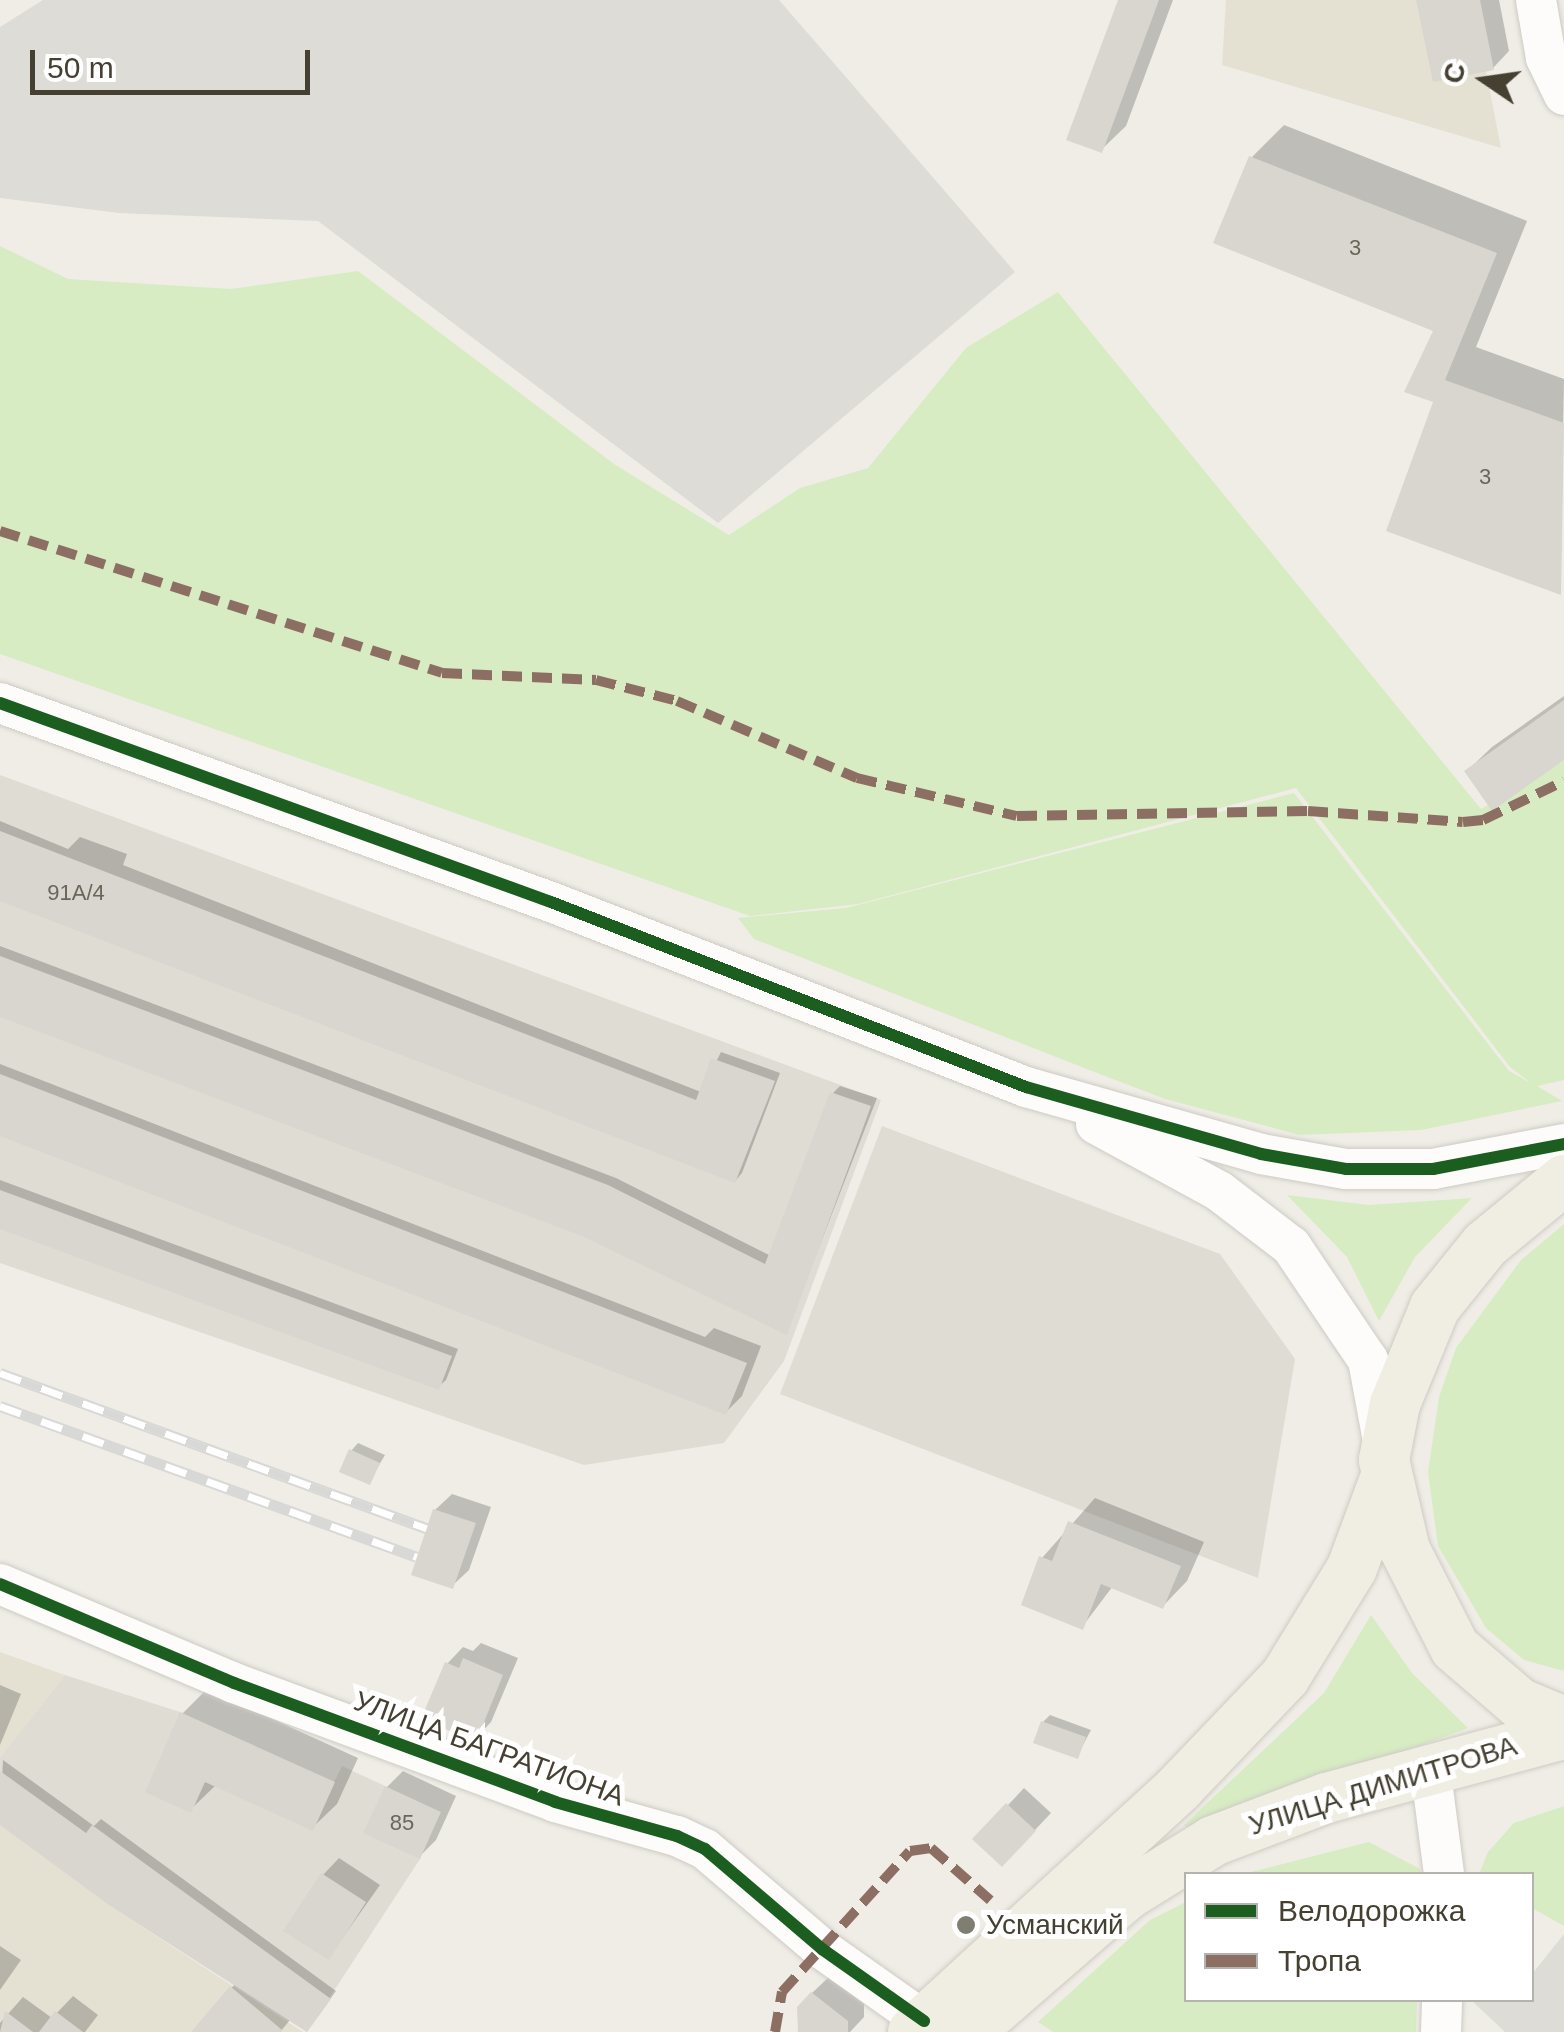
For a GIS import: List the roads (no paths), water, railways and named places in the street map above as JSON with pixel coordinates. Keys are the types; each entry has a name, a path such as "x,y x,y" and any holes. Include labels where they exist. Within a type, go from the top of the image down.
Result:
{"main road":[{"name":"УЛИЦА ДИМИТРОВА","path":"951,2029 1285,1677 1352,1568 1384,1470 1396,1404 1435,1307 1485,1245 1564,1180"},
{"name":"УЛИЦА ДИМИТРОВА","path":"1384,1470 1405,1550 1455,1648 1520,1703 1564,1722"},
{"name":"УЛИЦА ДИМИТРОВА","path":"951,2029 1128,1894 1213,1841 1430,1766 1564,1734"}],"street":[{"path":"1536,0 1546,58 1564,94"},
{"path":"0,703 552,902 1026,1087 1261,1154 1346,1169 1433,1169 1564,1144"},
{"path":"1026,1087 1219,1192 1292,1246 1368,1360 1384,1470"},
{"name":"УЛИЦА БАГРАТИОНА","path":"0,1584 234,1682 555,1802 677,1836 705,1849 822,1949 951,2029"},
{"path":"1430,1766 1444,1872"},
{"path":"1441,2032 1442,2002"}],"railway":[{"path":"0,1373 427,1528"},
{"path":"0,1406 417,1557"}],"place":[{"name":"Усманский","path":"966,1925"}]}
